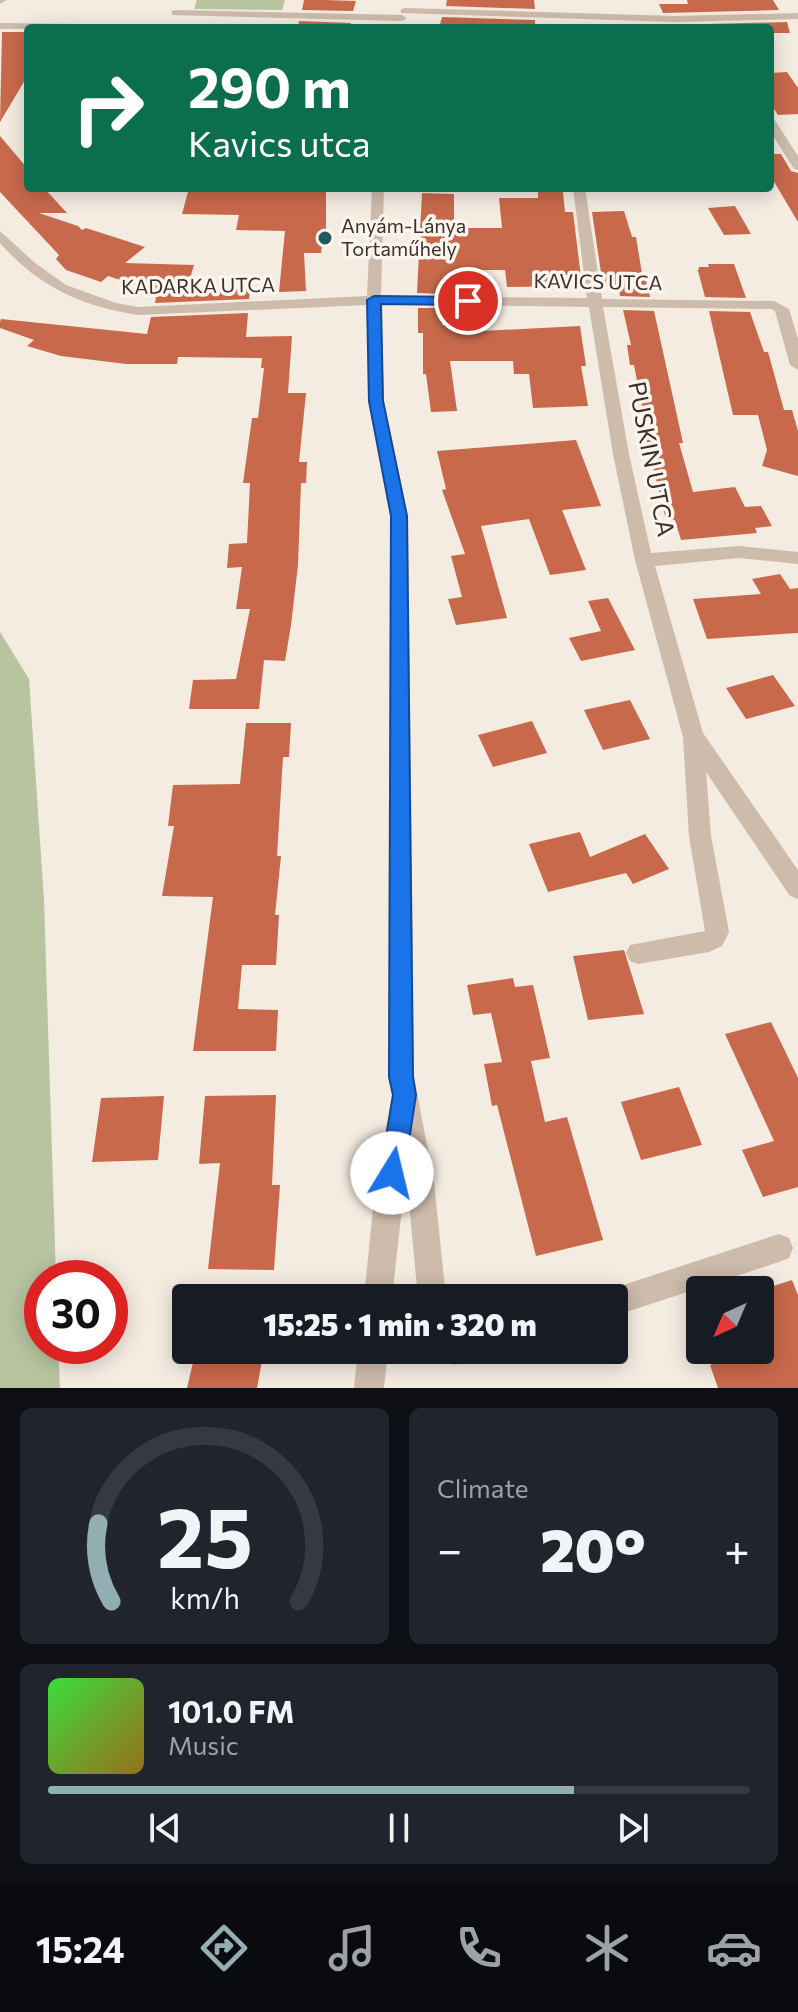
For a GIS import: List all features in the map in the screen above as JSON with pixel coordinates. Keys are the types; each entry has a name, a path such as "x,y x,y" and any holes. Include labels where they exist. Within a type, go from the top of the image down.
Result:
{"street":[{"path":"170,24 184,0"},
{"path":"402,19 412,0"},
{"path":"553,0 556,24"},
{"path":"176,13 402,19 674,14 708,24 798,16"},
{"path":"0,26 24,26"},
{"path":"774,128 798,166"},
{"path":"378,192 374,300 376,401 399,516 401,1077 421,1182 431,1284"},
{"name":"PUSKIN UTCA","path":"580,192 595,302 644,560 693,736 700,836 717,932 709,941 638,953"},
{"name":"KADARKA UTCA","path":"0,235 38,275 67,294 101,307 138,311 374,300"},
{"name":"KAVICS UTCA","path":"374,300 774,305 782,309 798,365"},
{"path":"644,560 739,552 798,558"},
{"name":"PUSKIN UTCA","path":"693,736 798,889"},
{"path":"379,1284 388,1198 405,1095"},
{"path":"628,1297 779,1248"},
{"path":"369,1388 372,1364"}],"green space":[{"path":"197,0 285,0 282,10 194,9"},
{"path":"0,632 29,679 44,900 55,1260 24,1260 24,1364 59,1364 60,1388 0,1388"}],"building":[{"path":"304,0 356,1 353,11 302,10"},
{"path":"447,0 534,0 535,9 446,6"},
{"path":"687,0 773,0 779,10 663,13 659,4 688,4"},
{"path":"442,17 535,20 535,24 440,24"},
{"path":"299,21 351,23 351,24 299,24"},
{"path":"787,22 790,33 774,33 774,24 709,24"},
{"path":"2,32 24,32 24,82 0,122"},
{"path":"787,72 798,88 798,114 778,115 774,109 774,73"},
{"path":"0,136 24,164 24,192 48,192 67,213 39,213 82,230 86,228 145,247 125,263 194,265 186,292 250,288 249,299 155,303 157,292 108,276 101,282 66,270 56,259 59,255 0,192"},
{"path":"774,154 781,154 791,171 798,173 798,222 774,182"},
{"path":"188,192 326,192 326,243 322,244 321,253 304,253 306,291 279,292 285,231 236,230 239,215 182,214"},
{"path":"538,192 563,192 565,212 573,212 582,286 507,287 505,270 463,270 463,284 446,284 442,287 442,294 417,293 422,193 454,194 454,228 502,228 499,198 538,198"},
{"path":"735,206 751,234 724,235 708,208"},
{"path":"624,211 632,237 636,237 643,280 646,280 650,297 620,296 619,289 603,286 592,212"},
{"path":"708,264 734,264 746,298 705,297 698,271 699,267 709,267"},
{"path":"418,308 442,308 442,325 447,328 481,328 482,331 580,326 586,366 581,366 588,406 533,408 529,374 514,374 513,361 450,361 457,411 431,412 426,374 423,374 423,333 418,333"},
{"path":"623,310 654,311 683,443 679,443 693,492 735,487 745,507 761,506 772,526 755,528 757,533 681,540 675,520 666,520 642,422 645,422 634,365 630,365 627,345 631,345"},
{"path":"709,311 750,312 764,352 768,352 784,410 792,410 798,431 798,476 762,466 767,450 758,415 733,415"},
{"path":"248,313 246,337 292,336 288,393 306,393 299,462 307,462 306,483 301,483 298,565 291,625 285,661 264,660 259,709 189,709 193,680 236,679 250,609 236,609 242,567 227,568 229,544 247,543 250,483 243,483 252,418 258,418 264,368 261,368 262,358 178,357 177,364 126,364 61,356 27,346 34,340 0,328 0,322 1,319 147,334 151,317"},
{"path":"576,440 601,506 562,510 586,570 550,575 529,519 481,526 507,618 456,625 448,599 462,597 451,556 465,554 442,490 446,489 437,451"},
{"path":"780,574 790,589 798,588 798,633 707,639 693,599 761,594 752,579"},
{"path":"608,598 635,650 581,661 569,638 601,631 588,601"},
{"path":"773,675 795,706 746,719 726,688"},
{"path":"630,700 650,739 603,750 584,710"},
{"path":"532,721 547,753 493,767 478,735"},
{"path":"246,723 291,723 289,757 283,757 277,856 281,856 275,915 279,915 276,965 242,965 238,1009 278,1010 276,1051 193,1051 213,897 162,896 174,826 168,826 173,785 240,784"},
{"path":"580,832 590,857 645,834 669,869 633,884 626,873 548,892 529,844"},
{"path":"624,950 644,1014 588,1020 573,956"},
{"path":"513,978 515,987 533,985 550,1058 531,1061 545,1122 567,1117 603,1240 536,1256 497,1105 492,1106 484,1064 502,1062 491,1013 473,1015 467,985"},
{"path":"771,1022 798,1078 798,1187 763,1197 742,1150 774,1141 725,1034"},
{"path":"679,1087 702,1145 641,1160 621,1102"},
{"path":"276,1095 272,1185 280,1185 274,1270 208,1269 220,1163 199,1164 205,1096"},
{"path":"164,1096 158,1160 92,1162 101,1098"},
{"path":"792,1280 798,1295 798,1388 718,1388 710,1365 774,1364 774,1286"},
{"path":"193,1364 261,1364 257,1388 187,1388"}],"place":[{"name":"Anyám-Lánya Tortaműhely","path":"325,238"}],"route":[{"path":"392,1173 405,1095 401,1077 399,516 376,401 374,300 468,301"}]}
